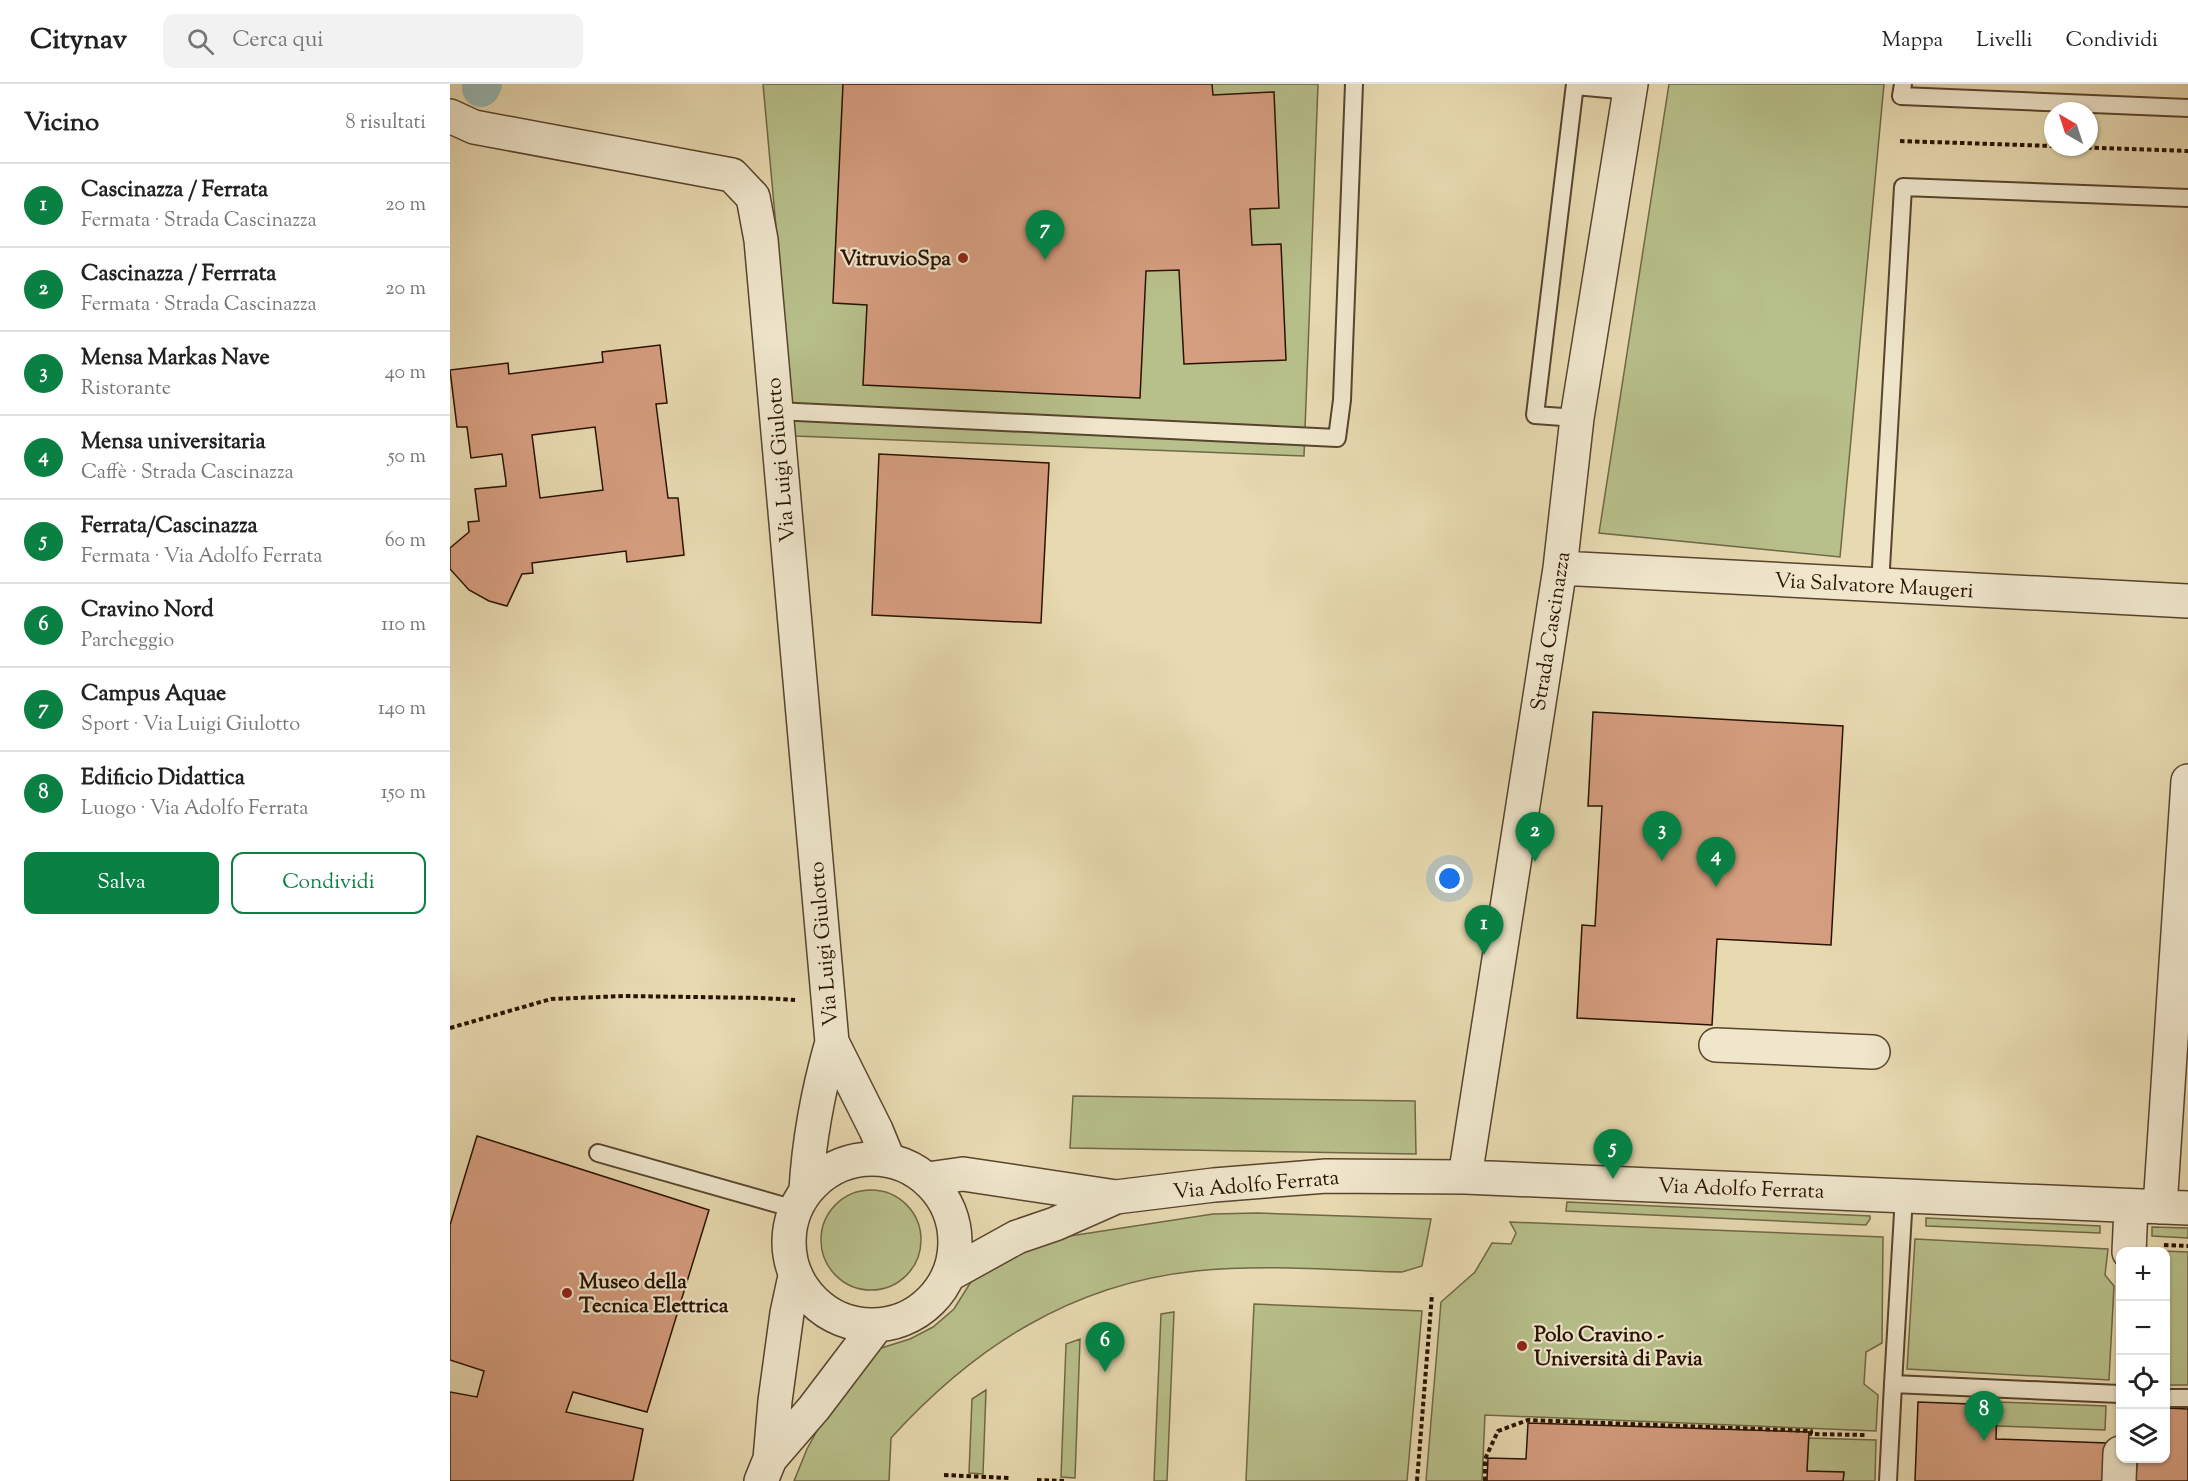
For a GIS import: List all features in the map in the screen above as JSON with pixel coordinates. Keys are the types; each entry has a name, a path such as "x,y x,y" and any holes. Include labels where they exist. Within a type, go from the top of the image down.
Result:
{"street":[{"name":"Strada Cascinazza","path":"1465,1177 1560,568 1577,418 1630,88"},
{"name":"Via Luigi Giulotto","path":"450,116 474,127 732,175 753,197 761,240 832,1042 888,1159"},
{"name":"Via Salvatore Maugeri","path":"1560,568 2188,601"},
{"path":"2132,1247 2160,1208 2188,781"},
{"name":"Via Luigi Giulotto","path":"800,1200 820,1082 832,1042"},
{"path":"1716,1045 1873,1052"},
{"name":"Via Adolfo Ferrata","path":"865,1158 888,1159 910,1167 928,1179 945,1199 954,1223 956,1248 950,1274 938,1294 921,1310 900,1320 878,1325 852,1323 829,1313 809,1297 795,1276 789,1254 789,1231 800,1200 823,1174 843,1163 865,1158"},
{"name":"Via Adolfo Ferrata","path":"928,1179 963,1174 1116,1197 1214,1185 1326,1176 1465,1177 2160,1208"},
{"name":"Via Adolfo Ferrata","path":"950,1274 1017,1237 1054,1224 1116,1197"},
{"name":"Via Adolfo Ferrata","path":"766,1470 787,1313 795,1276"},
{"name":"Via Adolfo Ferrata","path":"766,1470 878,1325"},
{"path":"2119,1481 2120,1463"}],"lane":[{"path":"776,411 1338,438 1342,400 1354,84"},
{"path":"1903,84 1901,96 2188,108"},
{"path":"1577,418 1535,415 1575,85 1630,88"},
{"path":"1880,585 1903,187 2188,198"},
{"path":"598,1153 800,1200"},
{"path":"1888,1481 1904,1196"},
{"path":"1893,1384 2116,1394"},
{"path":"2170,1398 2188,1398"}],"path":[{"path":"1900,141 2044,146"},
{"path":"2098,148 2188,151"},
{"path":"450,1028 551,999 624,996 762,998 828,1002"},
{"path":"1417,1481 1432,1294"},
{"path":"1485,1481 1485,1459 1498,1431 1528,1420 1890,1436"},
{"path":"944,1475 1009,1478"},
{"path":"1037,1480 1066,1481"}],"green space":[{"path":"763,84 1318,84 1304,456 795,436"},
{"path":"1669,84 1884,84 1840,557 1599,533"},
{"path":"1073,1096 1415,1101 1416,1154 1070,1148"},
{"path":"871,1190 890,1193 907,1204 918,1221 921,1240 918,1259 907,1276 890,1287 871,1290 852,1287 835,1276 824,1259 821,1240 824,1221 835,1204 852,1193"},
{"path":"1567,1202 1870,1216 1870,1219 1866,1225 1566,1211"},
{"path":"1257,1213 1431,1219 1422,1266 1402,1272 1273,1268 1196,1271 1150,1278 1107,1290 1066,1306 1028,1325 991,1349 956,1375 923,1405 891,1438 889,1481 794,1481 807,1449 824,1418 878,1349 910,1339 933,1327 954,1309 972,1280 986,1269 1034,1247 1070,1236 1213,1214"},
{"path":"1926,1218 2100,1226 2100,1233 1926,1226"},
{"path":"1510,1222 1883,1237 1882,1343 1866,1352 1864,1384 1878,1395 1876,1431 1485,1415 1482,1481 1426,1481 1441,1302 1475,1272 1492,1243 1511,1244 1516,1233"},
{"path":"2152,1227 2188,1228 2188,1238 2152,1236"},
{"path":"1915,1239 2108,1249 2105,1275 2114,1286 2109,1380 1907,1369"},
{"path":"2170,1251 2188,1252 2188,1385 2170,1385"},
{"path":"1254,1304 1422,1311 1407,1481 1246,1481"},
{"path":"1174,1312 1167,1481 1154,1481 1161,1314"},
{"path":"1080,1339 1075,1478 1061,1477 1066,1344"},
{"path":"986,1390 983,1474 969,1473 972,1399"},
{"path":"1997,1402 2106,1406 2105,1430 1997,1426"},
{"path":"1808,1438 1876,1440 1875,1481 1843,1481 1844,1473 1807,1471"}],"building":[{"path":"843,84 1212,84 1213,95 1274,92 1279,208 1250,209 1252,245 1281,244 1286,360 1184,364 1179,270 1146,271 1140,398 863,385 867,305 833,303"},
{"path":"660,345 667,403 656,404 668,498 678,498 684,555 627,562 626,551 532,563 533,573 522,574 507,606 489,601 469,590 450,569 450,548 469,532 468,522 479,521 475,489 506,486 502,454 471,458 467,427 457,427 450,370 508,363 509,374 603,362 602,352","holes":["595,427 603,490 540,498 532,435"]},
{"path":"879,454 1049,463 1041,623 872,615"},
{"path":"1593,712 1843,726 1831,945 1717,939 1712,1025 1577,1018 1582,925 1595,926 1602,806 1588,806"},
{"name":"Museo della Tecnica Elettrica","path":"477,1136 709,1210 647,1412 573,1392 566,1412 643,1429 633,1481 450,1481 450,1392 477,1397 484,1371 450,1360 450,1225"},
{"path":"1918,1402 1997,1405 1996,1439 2107,1443 2105,1481 1915,1481"},
{"path":"2170,1408 2188,1409 2188,1481 2136,1481 2137,1463 2170,1463"},
{"path":"1528,1423 1809,1432 1807,1471 1844,1472 1843,1481 1487,1481 1488,1458 1526,1459"}],"waterway":[{"path":"481,88 483,84"}],"place":[{"name":"VitruvioSpa","path":"963,258"},
{"name":"Campus Aquae","path":"1045,260"},
{"name":"Mensa Markas Nave","path":"1662,861"},
{"name":"Cascinazza / Ferrrata","path":"1535,862"},
{"name":"Mensa universitaria","path":"1716,887"},
{"name":"Cascinazza / Ferrata","path":"1484,955"},
{"name":"Ferrata/Cascinazza","path":"1613,1179"},
{"name":"Museo della Tecnica Elettrica","path":"567,1293"},
{"name":"Polo Cravino - Università di Pavia","path":"1522,1346"},
{"name":"Cravino Nord","path":"1105,1372"},
{"name":"Edificio Didattica","path":"1984,1441"}]}
